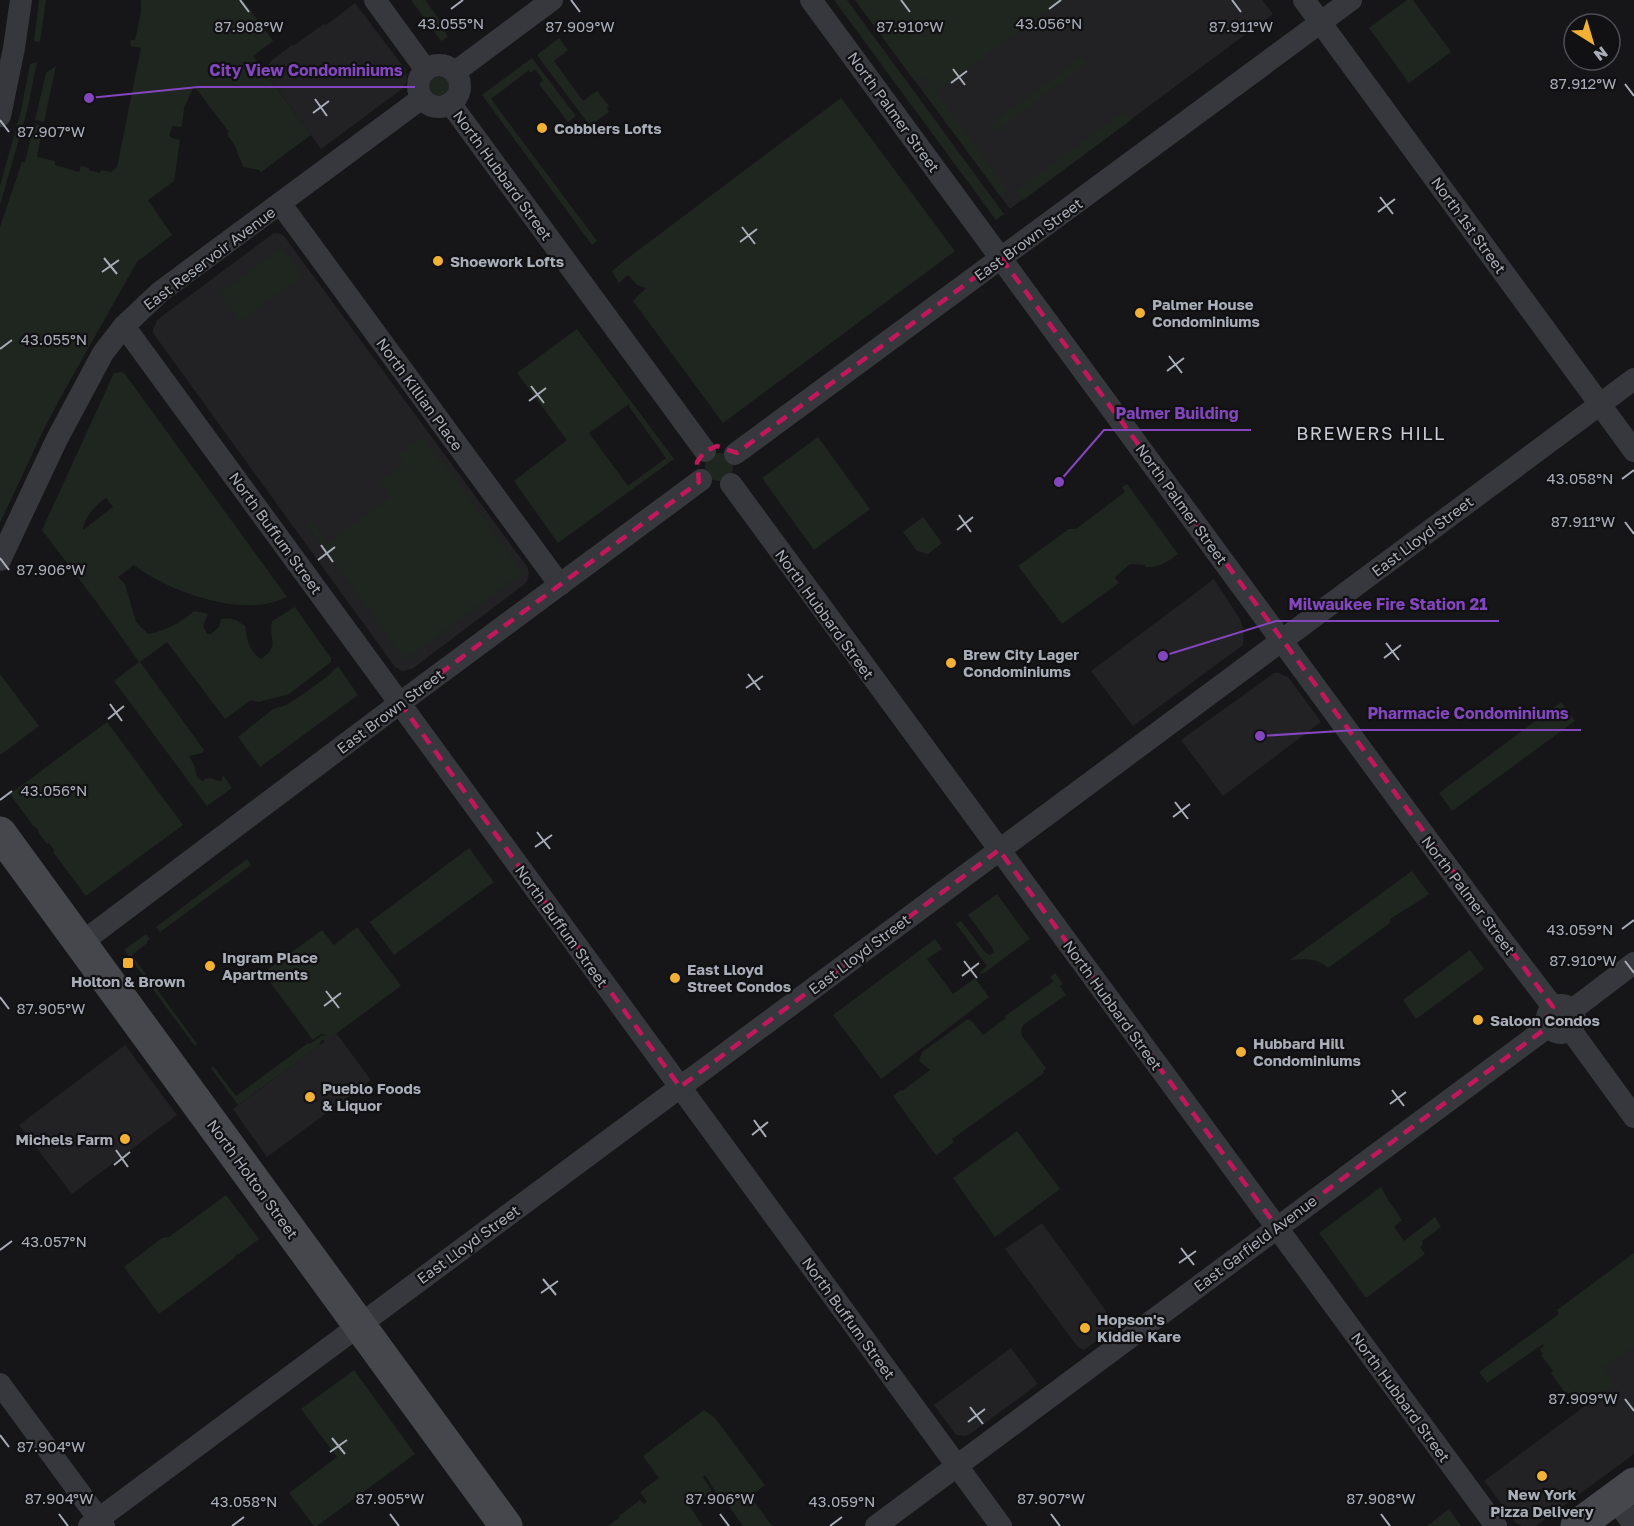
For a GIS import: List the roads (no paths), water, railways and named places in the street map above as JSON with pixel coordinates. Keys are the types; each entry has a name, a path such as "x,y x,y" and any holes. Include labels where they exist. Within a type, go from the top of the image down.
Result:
{"main road":[{"name":"North Holton Street","path":"0,833 506,1526"},
{"path":"1577,1526 1624,1491"}],"street":[{"path":"0,117 21,0"},
{"path":"375,0 426,70"},
{"path":"455,72 552,0"},
{"name":"North Palmer Street","path":"811,0 1634,1117"},
{"name":"North 1st Street","path":"1304,0 1634,451"},
{"name":"East Brown Street","path":"735,454 1351,0"},
{"path":"441,65 455,72 460,89 450,103 444,106 432,105 422,98 418,86 426,70 441,65"},
{"name":"East Reservoir Avenue","path":"0,560 79,398 103,353 124,326 160,292 422,98"},
{"name":"North Hubbard Street","path":"450,103 705,451"},
{"name":"North Killian Place","path":"280,203 560,585"},
{"name":"North Buffum Street","path":"124,326 1001,1526"},
{"name":"East Lloyd Street","path":"97,1524 360,1325 1634,379"},
{"path":"717,446 735,454 739,468 731,484 717,489 711,488 701,480 698,474 698,462 705,451 717,446"},
{"name":"East Brown Street","path":"81,943 701,480"},
{"name":"North Hubbard Street","path":"731,484 1496,1526"},
{"name":"East Garfield Avenue","path":"876,1526 1634,963"},
{"path":"0,1384 97,1524"},
{"path":"1624,1491 1634,1525"}],"place":[{"name":"City View Condominiums","path":"89,98"},
{"name":"Cobblers Lofts","path":"542,128"},
{"name":"Shoework Lofts","path":"438,261"},
{"name":"Palmer House Condominiums","path":"1140,313"},
{"name":"Palmer Building","path":"1059,482"},
{"name":"Milwaukee Fire Station 21","path":"1163,656"},
{"name":"Brew City Lager Condominiums","path":"951,663"},
{"name":"Pharmacie Condominiums","path":"1260,736"},
{"name":"Holton & Brown","path":"128,963"},
{"name":"Ingram Place Apartments","path":"210,966"},
{"name":"East Lloyd Street Condos","path":"675,978"},
{"name":"Saloon Condos","path":"1478,1020"},
{"name":"Hubbard Hill Condominiums","path":"1241,1052"},
{"name":"Pueblo Foods & Liquor","path":"310,1097"},
{"name":"Michels Farm","path":"125,1139"},
{"name":"Hopson's Kiddie Kare","path":"1085,1328"},
{"name":"New York Pizza Delivery","path":"1542,1476"}],"district":[{"name":"BREWERS HILL","path":"1371,433"}]}
